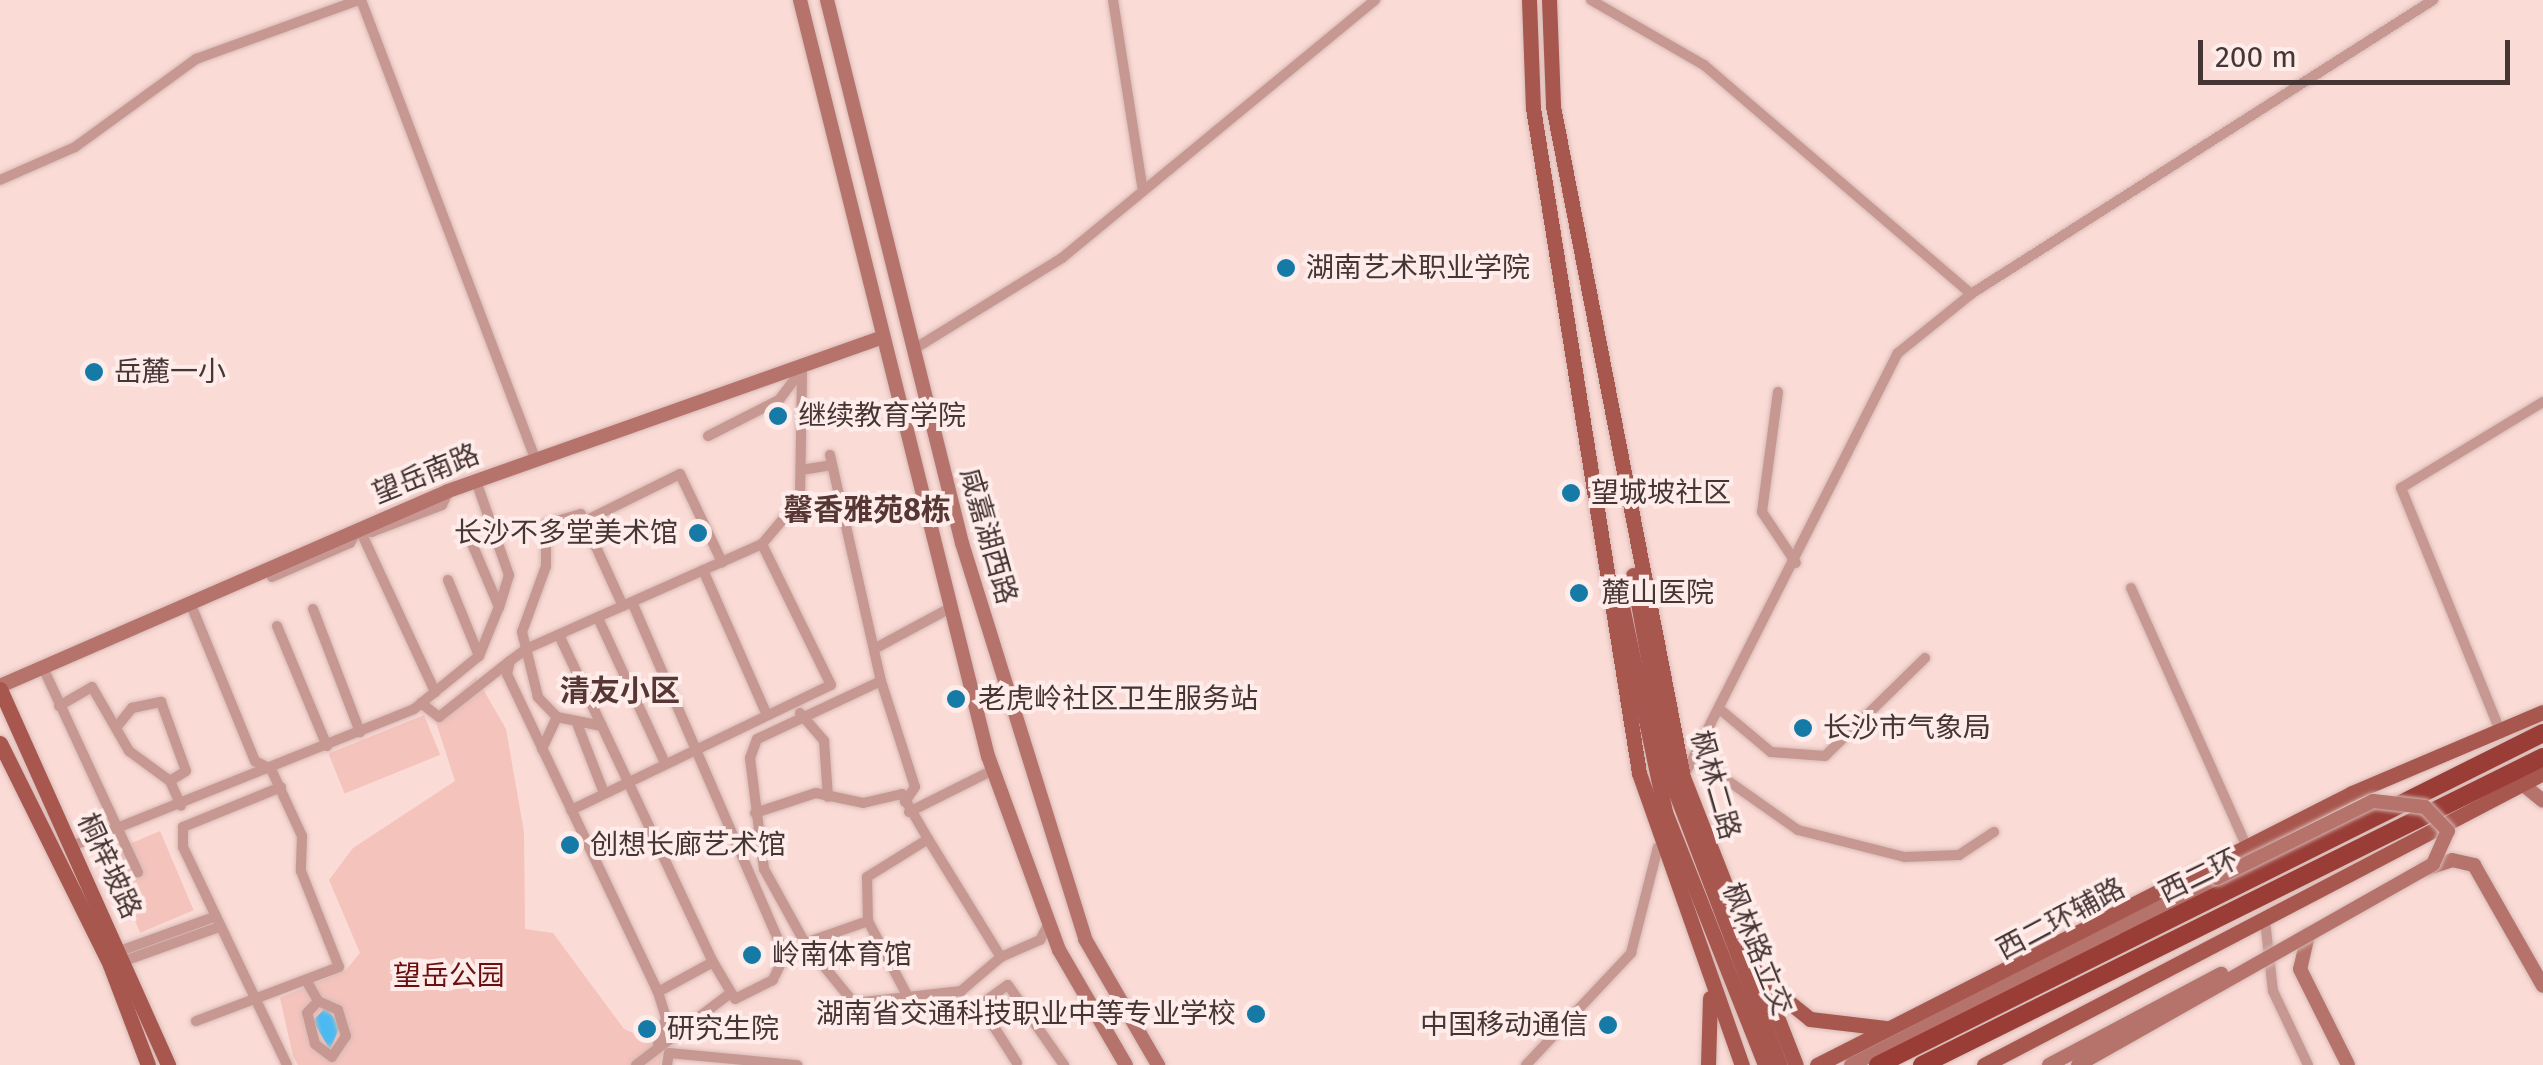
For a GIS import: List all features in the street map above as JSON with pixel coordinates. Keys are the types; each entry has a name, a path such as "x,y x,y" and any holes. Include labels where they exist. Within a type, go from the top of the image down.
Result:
{"highway":[{"name":"西二环","path":"1878,1065 2543,733"},
{"name":"西二环","path":"1922,1065 2543,757"}],"main road":[{"path":"1529,0 1533,108 1658,847 1742,1065"},
{"name":"枫林二路","path":"1549,0 1553,106 1625,507 1683,777 1752,972 1796,1065"},
{"path":"1600,504 1632,620"},
{"name":"枫林二路","path":"1625,507 1632,620"},
{"name":"枫林路立交","path":"1632,620 1665,812 1765,1065"},
{"name":"枫林路立交","path":"1632,620 1683,822 1780,1065"},
{"name":"桐梓坡路","path":"0,688 168,1065"},
{"name":"西二环辅路","path":"1817,1065 1904,1025 2246,847 2543,712"},
{"name":"桐梓坡路","path":"0,744 110,966 148,1065"},
{"path":"1984,1065 2543,773"},
{"path":"1752,972 1810,1019 1852,1030 1904,1025"},
{"path":"1708,1065 1710,989"}],"street":[{"path":"0,180 75,148 196,59 360,0 535,459"},
{"name":"咸嘉湖西路","path":"800,0 993,770 1049,923 1126,1065"},
{"name":"咸嘉湖西路","path":"827,0 962,543 1085,939 1158,1065"},
{"path":"1113,0 1142,191"},
{"path":"1592,0 1704,66 1971,294"},
{"path":"1683,777 1722,712 1898,353 1971,294 2434,0"},
{"path":"914,349 1062,258 1368,6"},
{"name":"望岳南路","path":"0,688 45,672 448,491 882,337"},
{"path":"708,436 779,400 802,367"},
{"path":"421,703 439,717 526,650 762,544 800,499 802,367"},
{"path":"1778,392 1762,512 1796,563"},
{"path":"2501,734 2401,488 2543,402"},
{"path":"800,470 831,460 881,681 916,787 907,807"},
{"path":"584,521 680,474 722,562"},
{"path":"72,846 119,832 360,732 421,703 479,656 509,576 476,481"},
{"path":"604,793 589,736 557,717 538,697 526,650 526,612 546,566 542,532 575,512 584,521 627,604 785,955 773,980 728,996 657,1045 636,1065"},
{"path":"272,578 350,543 359,528"},
{"path":"359,528 435,692"},
{"path":"467,532 499,607"},
{"path":"571,810 830,685 762,544"},
{"path":"703,570 766,714"},
{"path":"448,580 479,656"},
{"path":"2132,588 2246,847"},
{"path":"191,605 255,762 271,769 280,788 339,967 196,1021"},
{"path":"874,648 950,608"},
{"path":"314,609 360,732"},
{"path":"598,618 666,764"},
{"path":"278,626 327,746"},
{"path":"559,635 728,996"},
{"path":"1722,712 1771,752 1825,756 1925,658"},
{"path":"510,661 542,749 658,992 666,1018 657,1045"},
{"path":"45,672 138,872"},
{"path":"881,681 800,713 757,740 755,813 764,869 805,944 854,1004 961,991 1001,957 1040,940 1049,923"},
{"path":"59,706 92,687 119,724 138,763 170,781 181,806"},
{"path":"119,724 132,708 161,702 186,771 170,781"},
{"path":"800,713 824,741 828,797"},
{"path":"542,749 557,717"},
{"path":"577,726 602,726"},
{"path":"1694,757 1798,830 1888,853 1960,855 1994,832"},
{"path":"907,807 993,770"},
{"path":"2520,784 2543,801"},
{"path":"280,788 184,827 216,922 250,1001 287,1065"},
{"path":"755,813 828,797 863,802 902,794 1001,957"},
{"path":"1851,1065 2373,801 2415,803 2441,817 2448,842 2425,869"},
{"path":"906,995 868,921 867,877 928,839"},
{"path":"1526,1065 1631,953 1658,847"},
{"path":"2049,1065 2425,869 2452,860 2474,865 2543,986"},
{"path":"2266,920 2273,990 2308,1065"},
{"path":"805,944 868,921"},
{"path":"122,956 216,922"},
{"path":"2078,1065 2313,929"},
{"path":"2313,929 2300,969 2348,1065"},
{"path":"658,992 713,962"},
{"path":"306,980 318,1001 334,1005 346,1036 332,1057 314,1044 307,1013 318,1001"},
{"path":"1016,1063 980,1005 1008,985 1064,1065"},
{"path":"667,1065 670,1053 797,1065"}],"green space":[{"name":"望岳公园","path":"476,677 506,729 524,832 525,929 553,933 624,1029 663,1046 660,1065 298,1065 293,1056 280,998 346,970 360,953 329,880 353,848 455,781 434,716"},
{"path":"424,715 440,755 345,793 329,754"},
{"path":"160,831 194,910 140,933 107,854"}],"water":[{"path":"326,1007 340,1026 330,1050 313,1021"}],"place":[{"name":"湖南艺术职业学院","path":"1286,268"},
{"name":"岳麓一小","path":"94,372"},
{"name":"继续教育学院","path":"778,416"},
{"name":"望城坡社区","path":"1571,493"},
{"name":"长沙不多堂美术馆","path":"698,533"},
{"name":"麓山医院","path":"1579,593"},
{"name":"老虎岭社区卫生服务站","path":"956,699"},
{"name":"长沙市气象局","path":"1803,728"},
{"name":"创想长廊艺术馆","path":"570,845"},
{"name":"岭南体育馆","path":"752,955"},
{"name":"湖南省交通科技职业中等专业学校","path":"1256,1014"},
{"name":"中国移动通信","path":"1608,1025"},
{"name":"研究生院","path":"647,1029"}],"district":[{"name":"馨香雅苑8栋","path":"867,510"},
{"name":"清友小区","path":"620,691"}]}
